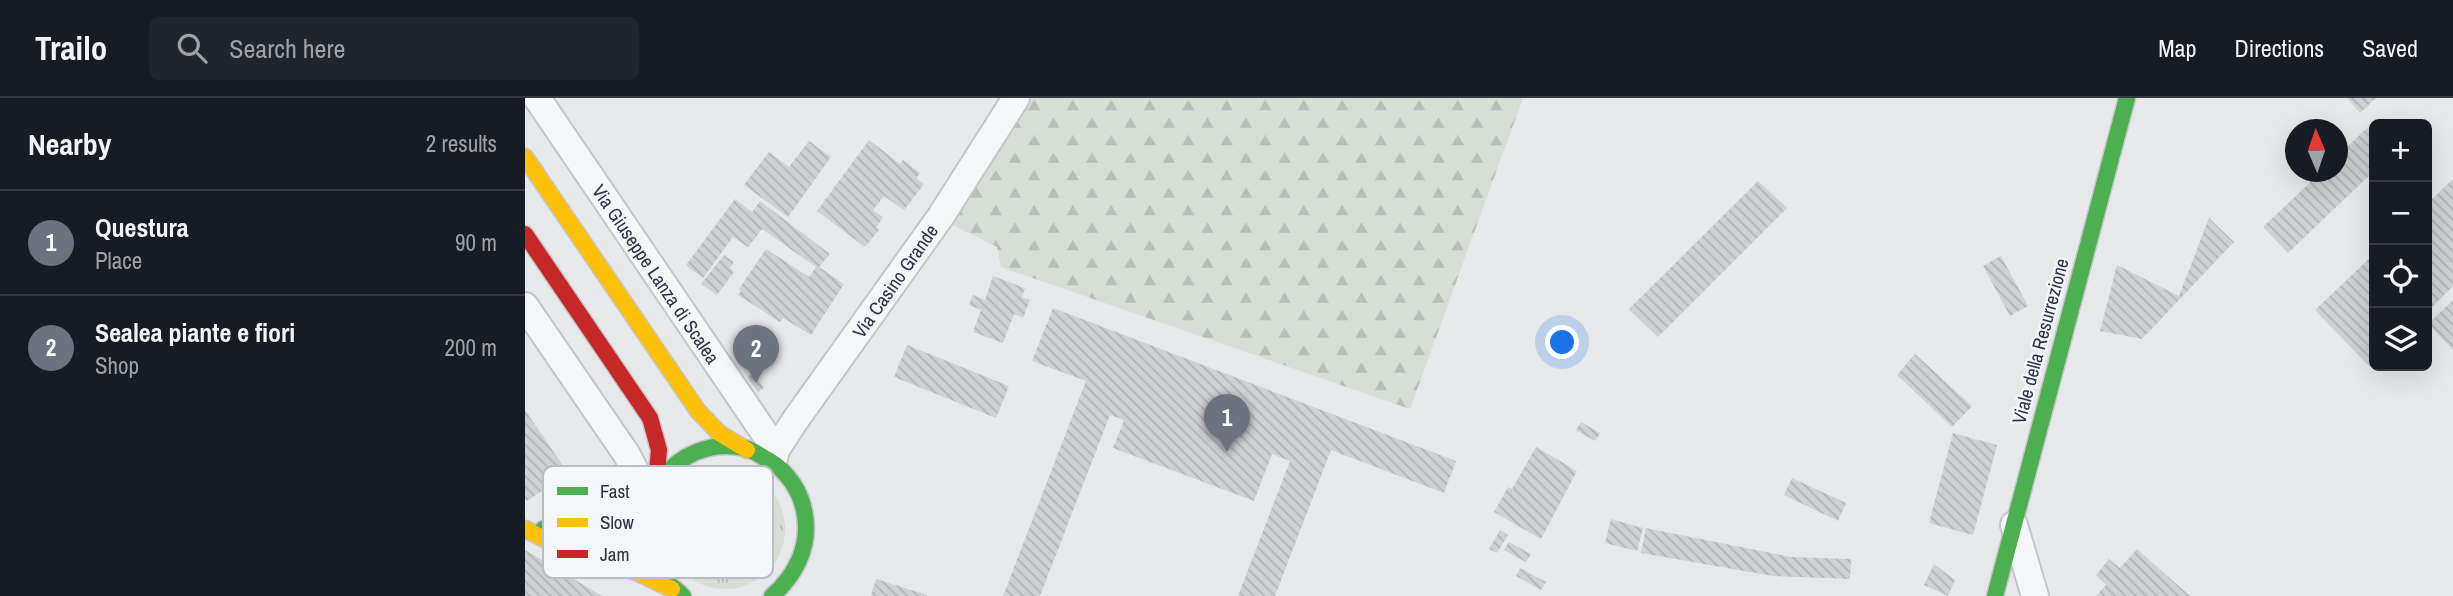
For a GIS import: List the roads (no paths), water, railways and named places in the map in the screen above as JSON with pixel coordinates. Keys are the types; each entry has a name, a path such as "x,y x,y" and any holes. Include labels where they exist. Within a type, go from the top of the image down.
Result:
{"street":[{"name":"Via Giuseppe Lanza di Scalea","path":"537,98 774,456"},
{"name":"Via Casino Grande","path":"774,456 941,216 1016,98"},
{"name":"Viale della Resurrezione","path":"1995,596 2127,98"},
{"path":"525,157 698,411 719,433 748,450"},
{"path":"525,234 650,418 660,446 658,466"},
{"path":"525,306 632,466"},
{"path":"672,466 697,451 723,446 774,456 799,492 805,513 809,575"},
{"path":"2014,525 2035,596"},
{"path":"525,526 543,529"},
{"path":"525,526 543,536"},
{"path":"772,596 797,568 806,538"},
{"path":"648,578 679,594"},
{"path":"664,578 679,594"}],"place":[{"name":"Sealea piante e fiori","path":"756,383"},
{"name":"Questura","path":"1227,452"}]}
